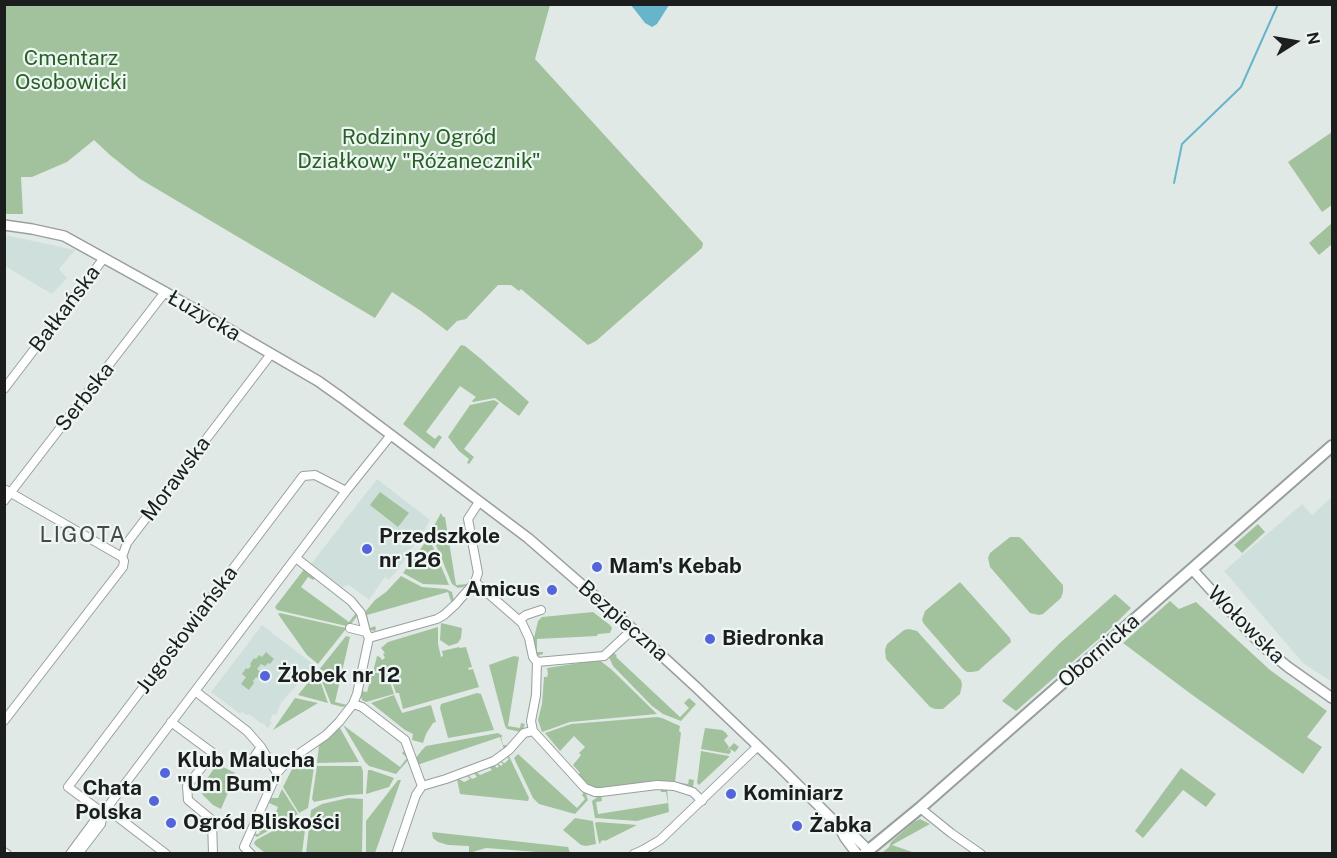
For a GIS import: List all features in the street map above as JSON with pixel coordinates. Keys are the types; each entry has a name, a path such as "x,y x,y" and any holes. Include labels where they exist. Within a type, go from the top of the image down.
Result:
{"main road":[{"name":"Obornicka","path":"866,852 920,808 1332,446"}],"street":[{"name":"Łużycka","path":"4,225 64,236 318,381 391,435"},
{"name":"Bałkańska","path":"4,389 104,258"},
{"name":"Serbska","path":"4,501 8,491 165,292"},
{"name":"Morawska","path":"4,721 123,567 122,556 131,538 271,354"},
{"name":"Jugosłowiańska","path":"75,852 101,824 105,811 171,722 391,435"},
{"name":"Bezpieczna","path":"391,435 528,538 633,629 703,693 838,825 850,832 866,852"},
{"name":"Jugosłowiańska","path":"105,811 68,787 303,476 315,476 346,491"},
{"path":"8,491 122,556"},
{"path":"350,628 367,635 437,619 456,604 474,582 478,573 468,519 479,502"},
{"path":"235,854 243,847 277,773 287,762 326,735 353,704 357,694 367,635 361,613 351,601 296,558"},
{"name":"Wołowska","path":"1192,569 1266,649 1288,668 1332,698"},
{"path":"474,582 525,627 533,657 537,662 532,731 585,788 601,792 657,785 674,786 693,792 702,801"},
{"path":"519,620 541,610"},
{"path":"537,662 604,656 633,629"},
{"path":"195,691 247,731 261,747 277,773"},
{"path":"353,704 362,707 405,740 422,786"},
{"path":"171,722 213,753 188,786 188,800 212,820 213,854"},
{"path":"396,854 416,795 422,786 494,761 509,750 524,734 532,731"},
{"path":"634,854 660,840 758,746"},
{"path":"261,747 252,760 264,764 270,762"},
{"path":"920,808 981,854"},
{"path":"105,811 166,854"},
{"name":"Bezpieczna","path":"838,825 844,838 857,854"},
{"path":"243,847 251,854"}],"shaded area":[{"path":"5,235 75,250 59,269 67,278 52,294 5,266"},
{"name":"Przedszkole nr 126","path":"377,479 430,520 396,572 389,580 385,577 369,600 349,585 342,587 311,564"},
{"path":"1332,497 1332,682 1303,663 1224,571 1302,504 1312,515"},
{"name":"Żłobek nr 12","path":"262,625 314,665 281,703 276,715 273,714 268,729 249,714 242,712 240,714 211,692"}],"green space":[{"name":"Rodzinny Ogród Działkowy \"Różanecznik\"","path":"4,5 550,5 535,59 703,243 702,248 596,341 588,345 521,289 519,291 511,285 498,285 466,319 457,321 447,331 392,292 375,318 140,179 94,140 67,162 32,177 21,177 23,214 7,214 4,212"},
{"path":"1332,132 1332,205 1322,212 1288,162"},
{"path":"1332,223 1332,244 1319,255 1309,243"},
{"path":"461,345 481,359 529,402 519,416 495,398 473,402 476,397 460,386 426,432 435,439 439,435 442,437 434,449 403,424"},
{"path":"494,400 499,403 464,449 474,457 469,464 467,463 469,459 448,437 470,405"},
{"path":"380,492 409,513 398,527 370,505"},
{"path":"441,513 445,517 456,585 468,584 464,587 458,588 452,584 433,538 431,531"},
{"path":"1258,524 1265,532 1242,553 1234,545"},
{"path":"1010,537 1022,539 1063,585 1061,598 1043,614 1030,613 990,567 988,558 990,553"},
{"path":"427,540 430,540 449,585 423,584 403,573"},
{"path":"305,568 316,576 313,580 308,577 301,587 349,622 356,613 350,608 352,605 358,615 351,624 346,626 277,610 275,607"},
{"path":"401,576 422,587 446,589 452,592 454,601 452,604 448,592 367,615 370,628 375,626 376,628 375,631 369,630 365,612"},
{"path":"960,582 1010,638 1011,642 978,671 967,672 963,669 922,620 925,611"},
{"path":"1115,594 1131,608 1109,630 1016,711 1002,701 1061,642"},
{"path":"1170,601 1179,609 1196,602 1270,670 1327,711 1307,737 1322,747 1303,774 1123,643"},
{"path":"593,612 610,625 612,628 610,633 597,636 537,639 537,652 543,652 543,654 537,656 533,642 538,621 542,617"},
{"path":"278,614 346,629 318,664 307,655"},
{"path":"441,623 462,628 458,643 449,646 440,640"},
{"path":"438,627 441,657 443,656 442,651 466,647 472,667 468,668 473,669 479,687 403,709 399,693 396,693 388,670 391,667 373,672 377,656 382,660 385,658 383,654 385,653 381,648 388,642"},
{"path":"904,630 917,631 961,680 960,694 943,709 930,707 886,659 887,644"},
{"path":"346,636 350,637 335,702 347,705 343,707 331,704 318,671"},
{"path":"266,652 274,659 265,666 261,664 257,669 262,673 258,678 256,677 249,690 241,684 246,677 242,674 246,668 251,666 254,658 256,659 259,655 262,657"},
{"path":"613,652 680,717 689,708 684,703 689,698 696,704 681,721 663,714 652,706 613,666 608,655"},
{"path":"514,656 519,657 508,726 520,728 521,723 525,724 521,732 507,729 505,726 489,665"},
{"path":"599,660 657,714 570,722 542,732 538,720 544,677 548,674 547,668"},
{"path":"386,670 394,694 366,702 362,700 362,691 367,692 372,674"},
{"path":"317,672 328,703 298,695"},
{"path":"477,693 481,694 494,730 448,738 441,704"},
{"path":"394,695 402,713 431,705 436,722 426,734 423,743 412,740 413,734 371,703"},
{"path":"295,698 318,703 273,730"},
{"path":"657,717 680,726 675,782 688,784 689,779 694,780 693,788 593,788 576,776 580,773 573,765 585,747 574,736 560,751 545,733 571,724"},
{"path":"343,725 400,767 407,758 402,753 405,750 410,758 396,774 369,766"},
{"path":"338,727 359,762 317,763 319,745"},
{"path":"705,728 722,730 726,733 728,736 724,740 729,747 726,751 734,743 739,747 735,752 730,749 729,754 701,749"},
{"path":"498,733 503,736 501,737 503,745 507,748 500,754 499,751 504,749 500,737 417,765 415,759 426,746"},
{"path":"701,751 729,757 699,785 697,783"},
{"path":"508,754 529,798 528,801 460,794 457,779 464,782 470,779 466,775 472,779 477,777 473,772 480,775 492,770 488,766 493,764 497,768 499,766 494,763 501,766 503,764 499,761 505,763 509,759 506,756"},
{"path":"518,754 577,808 585,799 582,795 585,791 588,800 575,814 539,804 533,798 514,758"},
{"path":"217,764 235,773 221,809 213,805 202,794 204,783"},
{"path":"317,766 361,766 363,794 314,802 312,799"},
{"path":"293,767 314,767 308,808 299,813 283,787"},
{"path":"1181,768 1216,794 1206,807 1183,790 1143,838 1135,831"},
{"path":"368,770 394,778 389,787 366,794"},
{"path":"398,780 401,780 375,853 366,853 366,821"},
{"path":"660,788 667,788 669,812 637,821 595,818 592,801 601,794 602,801 596,802 598,814 668,803 666,792 661,792"},
{"path":"282,789 298,814 257,837 253,834 259,834 265,823 260,821 262,818 272,822 278,807 269,803 271,798 278,798"},
{"path":"348,798 363,799 362,853 306,853 311,810 322,804"},
{"path":"299,817 305,830 302,853 265,853 255,845 256,840"},
{"path":"575,818 593,821 596,844 581,845 563,830"},
{"path":"920,819 930,824 892,845 915,853 883,852 891,842"},
{"path":"595,823 637,825 601,841 600,844"},
{"path":"432,832 568,847 570,853 486,848 469,853 469,846 438,842 433,838"}],"water":[{"path":"631,5 669,5 657,24 652,27 645,23"}],"waterway":[{"path":"1174,183 1182,144 1241,87 1278,4"}],"place":[{"name":"Przedszkole nr 126","path":"367,549"},
{"name":"Mam's Kebab","path":"597,567"},
{"name":"Amicus","path":"552,590"},
{"name":"Biedronka","path":"710,639"},
{"name":"Żłobek nr 12","path":"265,676"},
{"name":"Klub Malucha \"Um Bum\"","path":"165,773"},
{"name":"Kominiarz","path":"731,794"},
{"name":"Chata Polska","path":"154,801"},
{"name":"Ogród Bliskości","path":"171,823"},
{"name":"Żabka","path":"797,826"}],"district":[{"name":"LIGOTA","path":"83,535"}],"park label":[{"name":"Cmentarz Osobowicki","path":"71,71"}]}
